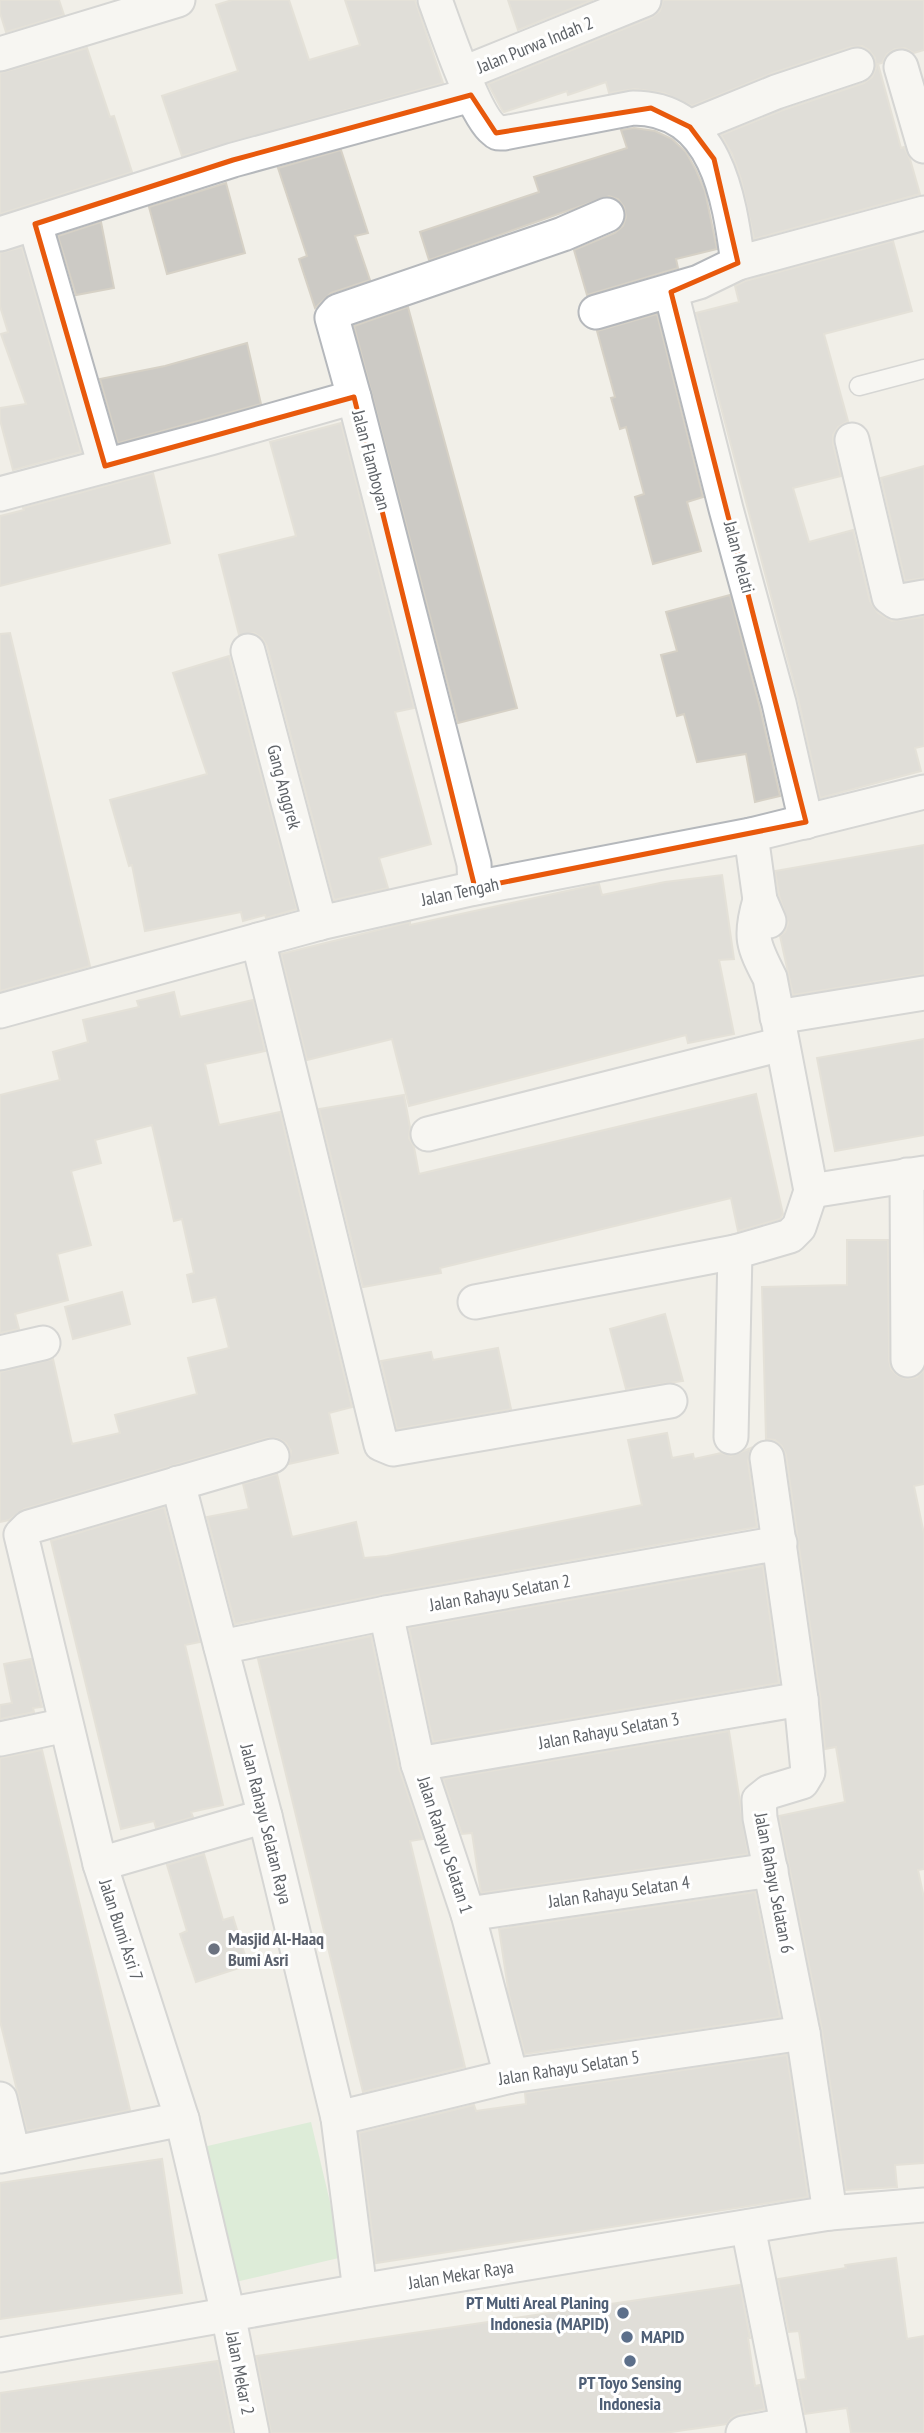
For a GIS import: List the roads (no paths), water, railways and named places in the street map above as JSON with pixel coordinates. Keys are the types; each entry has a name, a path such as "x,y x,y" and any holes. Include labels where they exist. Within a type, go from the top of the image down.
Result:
{"street":[{"path":"0,54 178,0"},
{"path":"435,0 468,84 488,123 498,133 633,108 652,108 670,114 690,127 714,159 731,216 738,263"},
{"name":"Jalan Purwa Indah 2","path":"0,234 468,84 644,0"},
{"path":"690,127 776,92 857,65"},
{"path":"901,67 924,146"},
{"path":"596,312 671,292 738,263 924,213"},
{"name":"Jalan Flamboyan","path":"475,888 474,864 355,397 332,318 338,311 563,234 607,215"},
{"path":"35,224 105,466"},
{"name":"Jalan Melati","path":"671,292 779,703 806,822"},
{"path":"0,494 355,397"},
{"path":"852,440 889,597 896,602 924,597"},
{"name":"Gang Anggrek","path":"248,651 320,923"},
{"name":"Jalan Tengah","path":"0,1011 320,923 475,888 751,835 924,792"},
{"path":"475,1303 735,1251 790,1236 799,1227 811,1191 770,978 775,953 771,926 760,900 751,835"},
{"path":"258,940 381,1444 393,1449 670,1401"},
{"path":"428,1134 780,1030 924,993"},
{"path":"811,1191 915,1174 908,1360"},
{"path":"732,1437 735,1251"},
{"path":"0,1353 43,1343"},
{"path":"178,1483 272,1456"},
{"name":"Jalan Rahayu Selatan 6","path":"767,1458 801,1699 808,1772 802,1782 769,1792 759,1800 760,1818 803,2033 830,2213"},
{"name":"Jalan Bumi Asri 7","path":"178,1483 29,1527 21,1535 100,1864 182,2119 228,2314"},
{"name":"Jalan Rahayu Selatan Raya","path":"178,1483 265,1816 338,2118 360,2291"},
{"name":"Jalan Rahayu Selatan 2","path":"221,1647 386,1612 780,1543"},
{"name":"Jalan Rahayu Selatan 1","path":"386,1612 418,1764 468,1914 511,2076"},
{"name":"Jalan Rahayu Selatan 3","path":"418,1764 801,1699"},
{"path":"0,1739 66,1724"},
{"path":"100,1864 265,1816"},
{"name":"Jalan Rahayu Selatan 4","path":"468,1914 771,1870"},
{"name":"Jalan Rahayu Selatan 5","path":"338,2118 511,2076 803,2033"},
{"path":"0,2099 7,2154 182,2119"},
{"name":"Jalan Mekar Raya","path":"0,2355 360,2291 830,2213 924,2204"},
{"path":"744,2433 788,2429 748,2227"},
{"name":"Jalan Mekar 2","path":"228,2314 252,2433"}],"lane":[{"path":"859,386 924,369"}],"place":[{"name":"Masjid Al-Haaq Bumi Asri","path":"214,1949"},
{"name":"PT Multi Areal Planing Indonesia (MAPID)","path":"623,2313"},
{"name":"MAPID","path":"627,2337"},
{"name":"PT Toyo Sensing Indonesia","path":"630,2361"}]}
